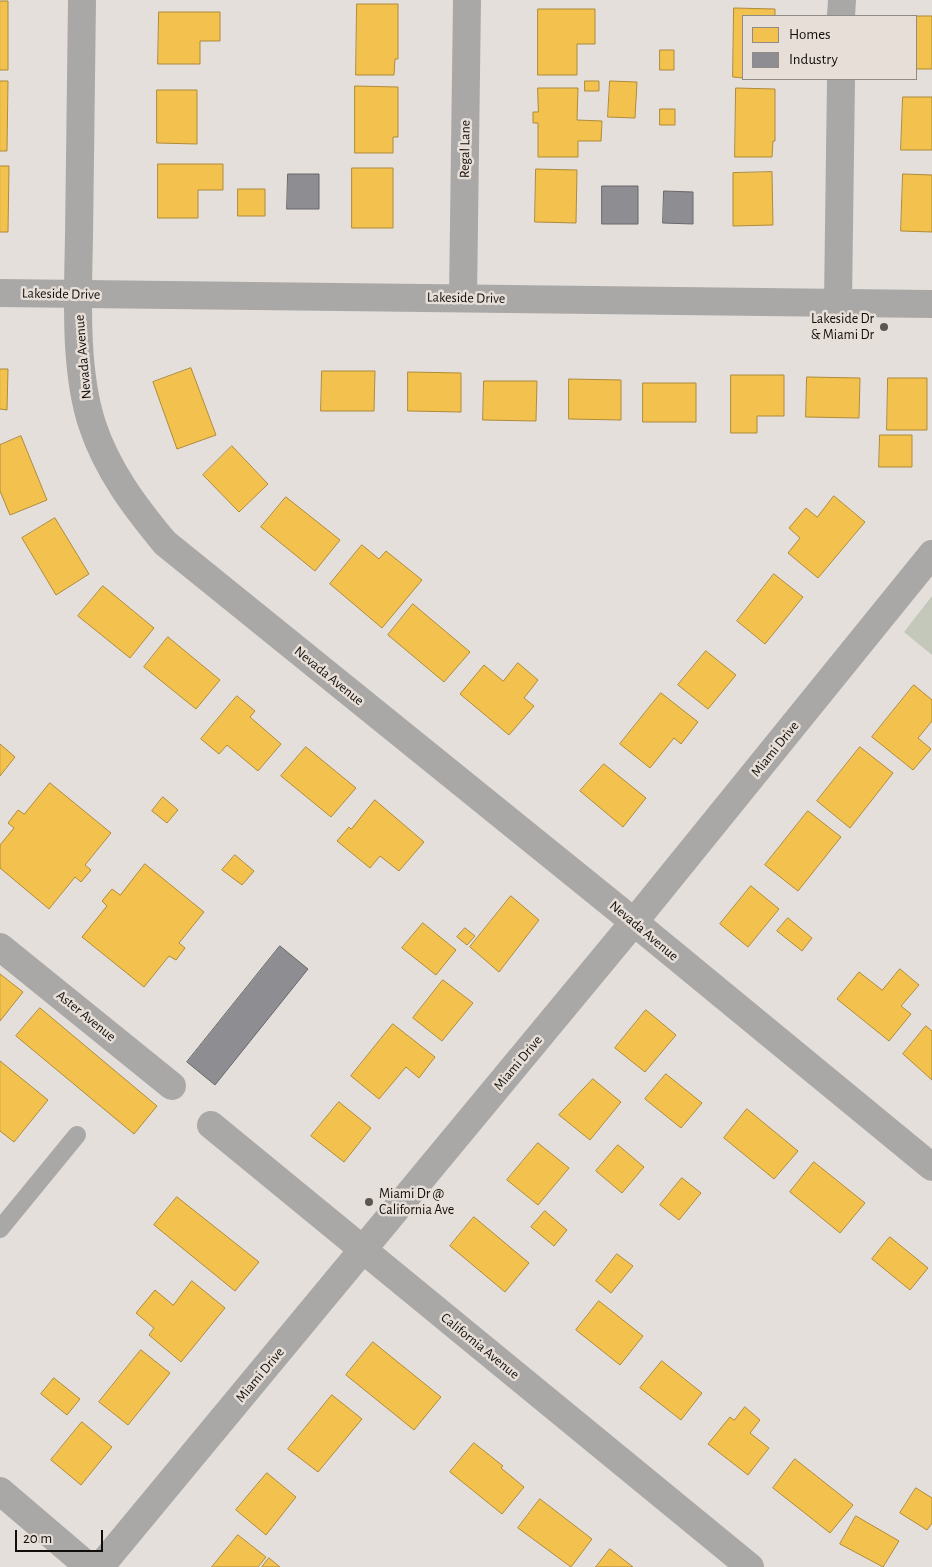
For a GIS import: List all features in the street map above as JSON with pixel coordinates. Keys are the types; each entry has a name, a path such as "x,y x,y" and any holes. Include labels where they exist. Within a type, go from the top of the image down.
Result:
{"street":[{"name":"Nevada Avenue","path":"82,0 78,295 83,391 92,425 108,463 134,506 165,543 634,922 932,1167"},
{"name":"Regal Lane","path":"463,298 467,0"},
{"path":"842,0 842,15"},
{"path":"838,302 841,80"},
{"name":"Lakeside Drive","path":"0,293 932,304"},
{"name":"Miami Drive","path":"100,1567 634,922 932,554"},
{"name":"Aster Avenue","path":"0,947 172,1086"},
{"name":"California Avenue","path":"211,1125 750,1567"},
{"path":"0,1491 89,1567"}],"lane":[{"path":"0,1229 77,1136"}],"shaded area":[{"path":"932,596 932,655 904,632"}],"building: Homes":[{"path":"0,1 8,1 8,70 0,70"},
{"path":"357,4 398,4 398,59 395,59 394,75 356,75"},
{"path":"734,8 775,9 775,15 742,15 742,78 733,77"},
{"path":"538,9 595,9 595,44 577,44 577,75 538,75"},
{"path":"159,12 220,12 220,41 200,41 200,64 158,64"},
{"path":"917,16 932,16 932,69 917,69"},
{"path":"660,50 674,50 674,70 660,70"},
{"path":"0,81 8,81 7,151 0,151"},
{"path":"585,81 599,81 599,91 585,91"},
{"path":"610,81 637,82 635,118 608,117"},
{"path":"355,86 398,87 398,137 393,137 393,153 355,153"},
{"path":"538,88 578,88 577,120 602,121 601,141 578,141 578,157 538,157 538,123 533,123 533,112 538,112"},
{"path":"736,88 775,89 775,141 773,141 772,157 735,157"},
{"path":"157,90 197,90 197,144 157,143"},
{"path":"903,97 932,97 932,150 901,150"},
{"path":"660,109 675,109 675,125 660,125"},
{"path":"158,164 223,164 223,190 198,190 198,218 158,218"},
{"path":"0,166 9,166 8,232 0,232"},
{"path":"352,168 393,168 393,228 352,228"},
{"path":"536,169 577,170 576,223 535,222"},
{"path":"772,172 773,225 733,226 733,173"},
{"path":"903,174 932,175 932,232 901,231"},
{"path":"238,189 265,189 265,216 238,216"},
{"path":"191,368 216,435 177,449 153,382"},
{"path":"0,369 8,369 7,410 0,409"},
{"path":"322,371 375,371 374,411 321,411"},
{"path":"408,372 461,373 461,412 408,411"},
{"path":"731,375 784,375 784,416 757,416 757,433 731,433"},
{"path":"807,377 860,378 859,418 806,417"},
{"path":"888,378 927,378 927,430 887,430"},
{"path":"569,379 621,380 621,420 569,419"},
{"path":"484,381 537,381 536,421 483,420"},
{"path":"643,383 696,383 696,422 643,422"},
{"path":"880,435 912,435 912,467 879,467"},
{"path":"21,436 47,500 10,515 0,491 0,445"},
{"path":"232,446 268,484 239,512 203,475"},
{"path":"834,496 865,522 818,578 788,553 800,538 789,528 806,508 817,517"},
{"path":"286,497 340,540 315,571 261,527"},
{"path":"55,518 89,574 56,595 22,538"},
{"path":"362,545 379,559 386,551 422,580 382,628 330,584"},
{"path":"774,574 803,597 765,644 737,621"},
{"path":"103,586 154,628 130,658 78,616"},
{"path":"413,604 470,652 444,682 388,635"},
{"path":"168,637 220,680 196,709 144,667"},
{"path":"706,651 736,675 708,709 678,685"},
{"path":"518,663 538,680 524,698 534,706 509,735 460,694 484,665 503,681"},
{"path":"914,685 932,700 932,721 918,738 931,749 913,770 872,737"},
{"path":"661,693 698,722 681,744 674,738 650,768 620,744"},
{"path":"237,696 255,711 250,717 281,744 258,771 227,745 219,754 201,739"},
{"path":"0,744 15,757 0,776"},
{"path":"306,747 356,788 331,817 281,776"},
{"path":"860,747 893,773 850,828 817,801"},
{"path":"604,764 646,798 623,827 580,791"},
{"path":"50,783 111,833 85,865 91,870 81,882 75,877 49,909 0,868 0,845 14,828 8,823 18,810 24,814"},
{"path":"163,797 178,810 167,823 152,811"},
{"path":"375,800 424,842 399,871 380,856 370,868 337,841 349,827 351,829"},
{"path":"808,811 841,837 798,891 765,865"},
{"path":"235,855 254,871 242,885 222,870"},
{"path":"145,864 204,912 179,943 185,948 176,960 169,956 144,987 82,937 107,906 102,901 112,889 120,895"},
{"path":"751,886 779,909 748,947 720,924"},
{"path":"511,896 539,920 499,972 470,947"},
{"path":"788,918 812,938 802,951 777,931"},
{"path":"423,923 456,950 436,975 402,948"},
{"path":"465,928 475,936 467,945 457,937"},
{"path":"900,969 919,985 901,1006 911,1014 889,1041 837,999 859,972 882,990"},
{"path":"0,974 23,992 0,1021"},
{"path":"443,980 473,1003 442,1041 413,1018"},
{"path":"40,1008 157,1106 134,1134 16,1036"},
{"path":"646,1010 676,1035 645,1072 615,1048"},
{"path":"393,1024 435,1057 419,1078 406,1067 379,1099 351,1076"},
{"path":"926,1026 932,1031 932,1080 903,1054"},
{"path":"0,1061 48,1100 14,1142 0,1131"},
{"path":"666,1074 702,1103 681,1128 645,1099"},
{"path":"593,1079 621,1102 590,1140 559,1115"},
{"path":"339,1102 371,1128 344,1162 311,1136"},
{"path":"747,1109 798,1151 774,1179 724,1138"},
{"path":"538,1143 569,1168 538,1205 507,1180"},
{"path":"618,1145 644,1167 622,1193 596,1171"},
{"path":"814,1162 865,1203 840,1233 790,1192"},
{"path":"682,1178 701,1193 679,1220 660,1205"},
{"path":"177,1197 259,1262 235,1291 154,1225"},
{"path":"545,1211 567,1230 554,1246 531,1227"},
{"path":"474,1217 529,1263 505,1292 450,1246"},
{"path":"890,1237 928,1268 910,1290 872,1259"},
{"path":"617,1254 633,1266 611,1293 596,1281"},
{"path":"192,1281 225,1308 181,1362 149,1335 154,1328 136,1313 155,1290 173,1305"},
{"path":"599,1301 643,1336 620,1365 576,1330"},
{"path":"373,1342 441,1397 414,1430 346,1375"},
{"path":"141,1350 170,1373 128,1425 99,1402"},
{"path":"662,1361 702,1393 681,1420 640,1388"},
{"path":"54,1378 80,1399 67,1415 41,1394"},
{"path":"332,1395 362,1419 318,1472 288,1449"},
{"path":"745,1407 760,1420 750,1433 769,1448 748,1475 708,1444 730,1417 734,1420"},
{"path":"82,1422 112,1447 81,1485 51,1460"},
{"path":"474,1443 503,1466 501,1468 524,1487 502,1514 450,1472"},
{"path":"795,1459 853,1505 830,1533 773,1488"},
{"path":"267,1473 296,1497 266,1535 236,1510"},
{"path":"916,1488 932,1498 932,1523 927,1530 900,1513"},
{"path":"540,1499 592,1539 571,1567 518,1528"},
{"path":"856,1516 899,1541 883,1567 840,1544"},
{"path":"238,1535 266,1557 258,1567 212,1567"},
{"path":"610,1549 633,1567 596,1567"},
{"path":"269,1558 280,1567 262,1567"}],"building: Industry":[{"path":"288,174 319,174 319,209 287,209"},
{"path":"602,186 638,186 638,224 602,224"},
{"path":"664,191 693,192 693,224 663,223"},
{"path":"280,946 308,969 215,1085 187,1062"}],"place":[{"name":"Lakeside Dr & Miami Dr","path":"884,327"},
{"name":"Miami Dr @ California Ave","path":"369,1202"}]}
